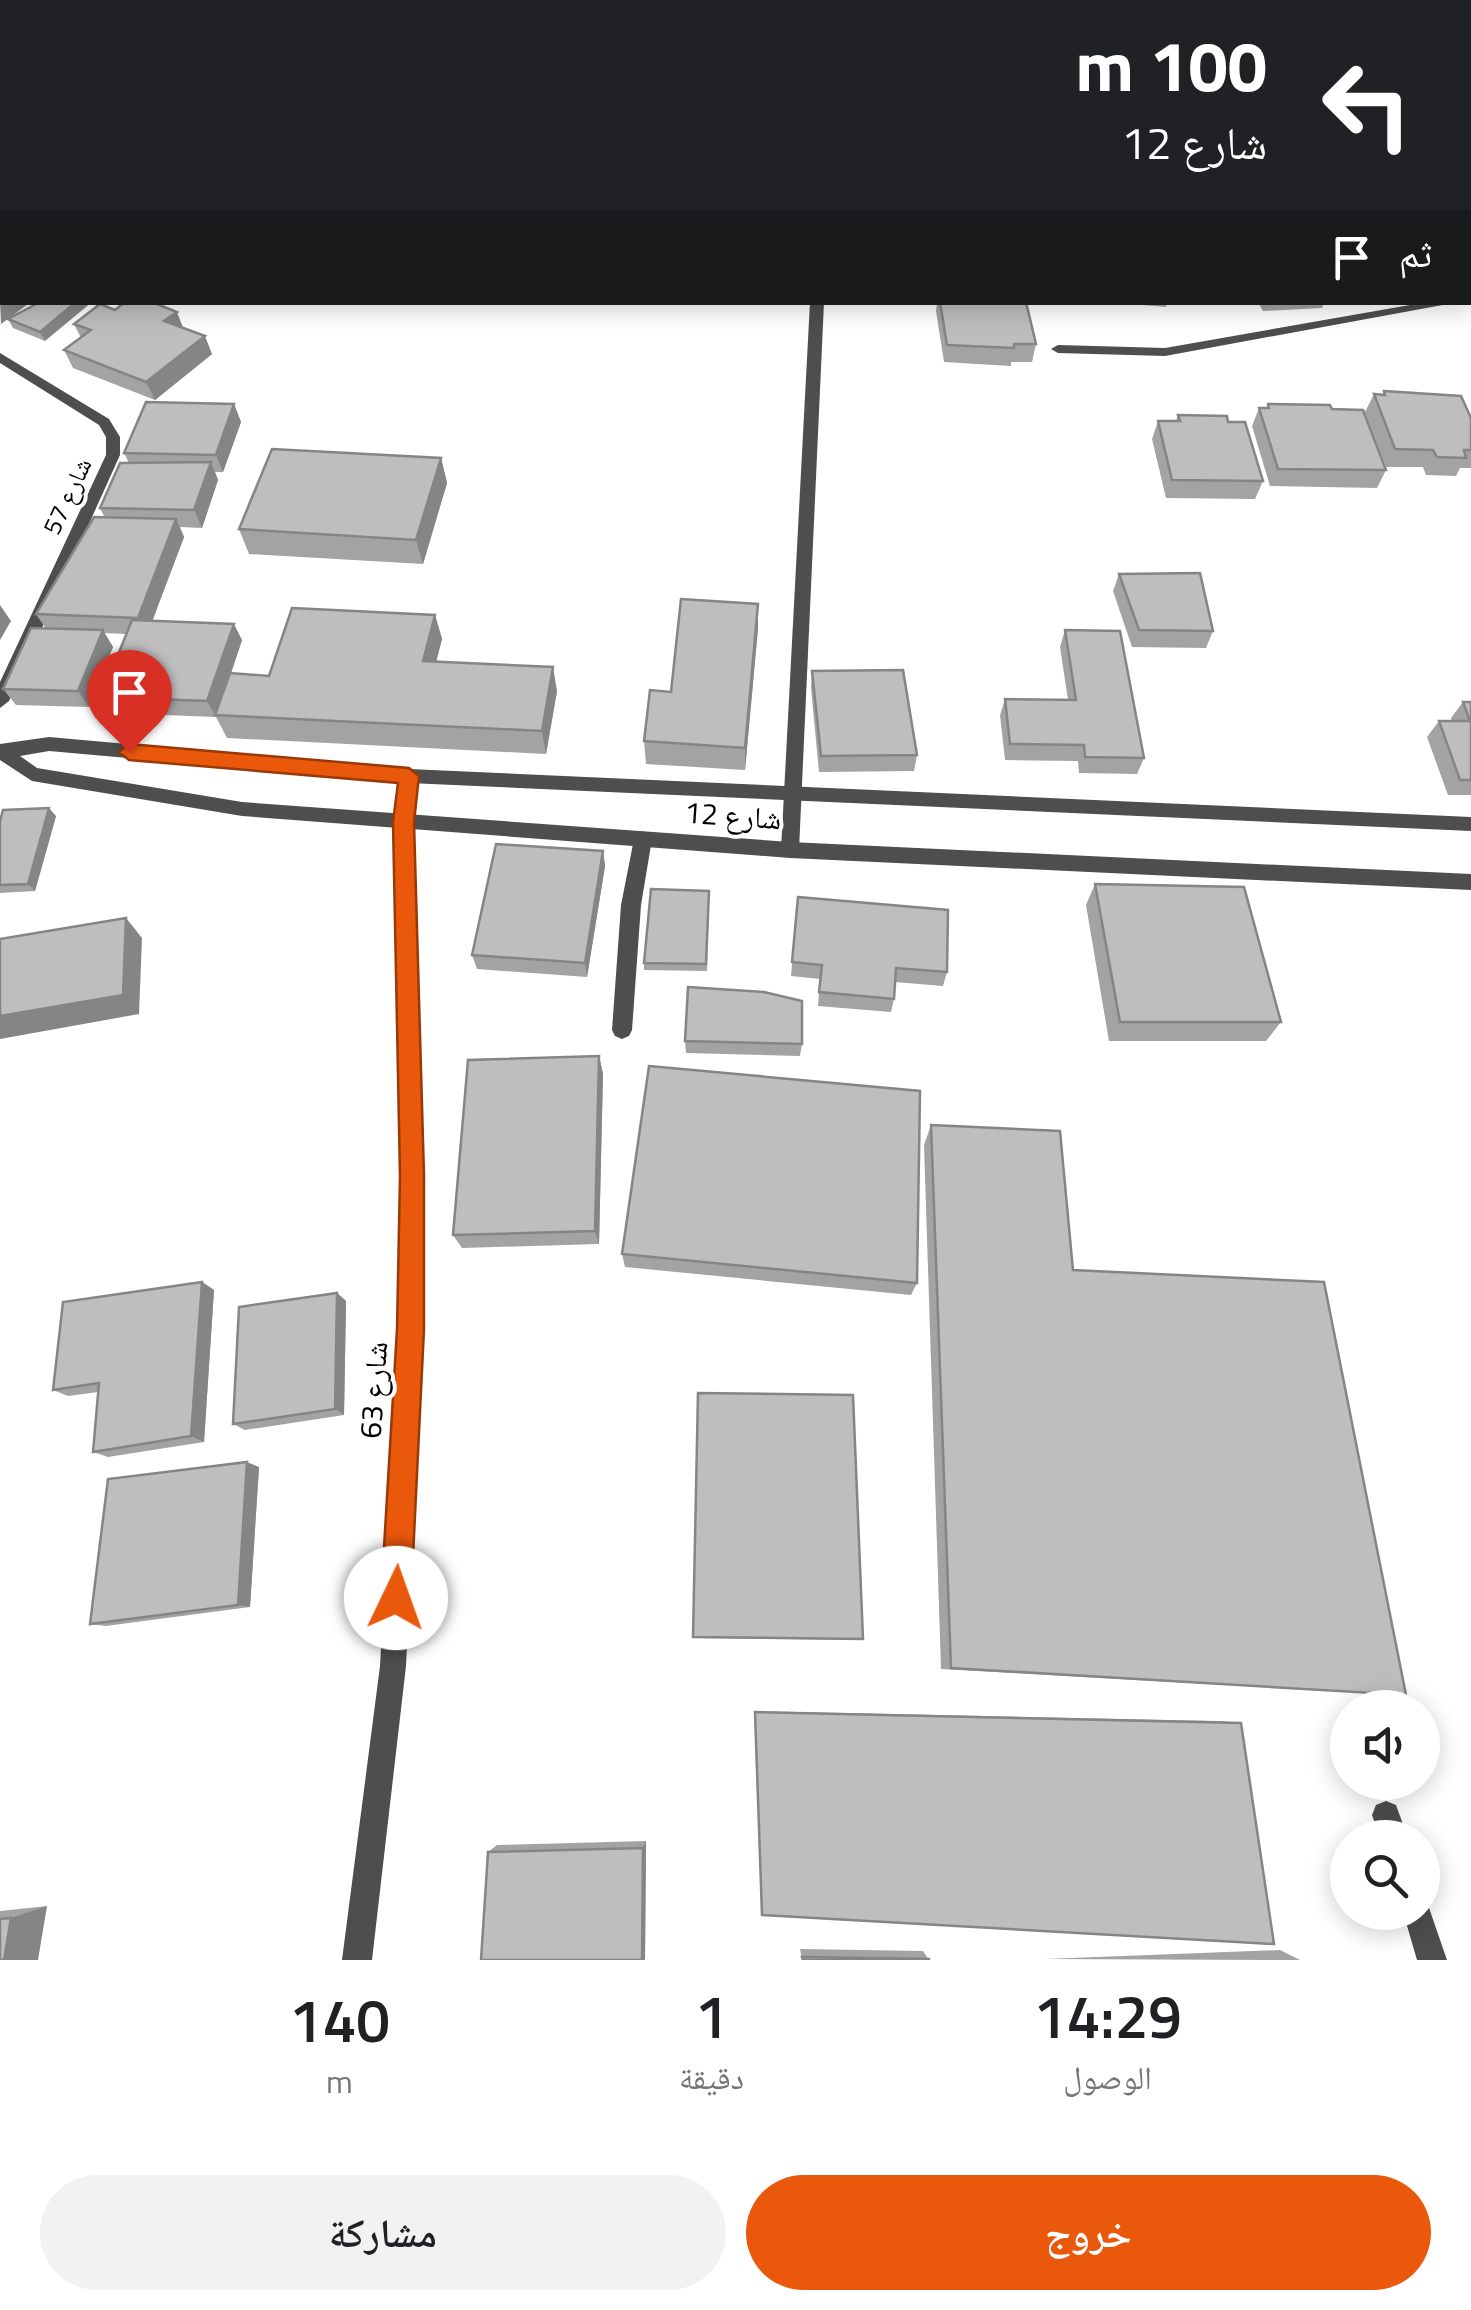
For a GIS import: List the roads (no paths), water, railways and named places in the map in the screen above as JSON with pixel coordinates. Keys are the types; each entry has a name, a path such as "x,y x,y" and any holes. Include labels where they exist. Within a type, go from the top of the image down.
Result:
{"street":[{"path":"790,850 817,305"},
{"path":"1058,349 1165,352 1436,305"},
{"name":"شارع 57","path":"0,357 104,422 113,437 113,455 0,701"},
{"name":"شارع 12","path":"1,752 49,744 409,776 1471,824"},
{"name":"شارع 12","path":"1,752 32,774 72,784 242,809 790,850 1471,882"},
{"name":"شارع 63","path":"357,1960 393,1666 410,1329 412,1176 404,822 409,776"},
{"path":"622,1030 631,904 643,839"},
{"path":"1423,1930 1432,1960"}]}
